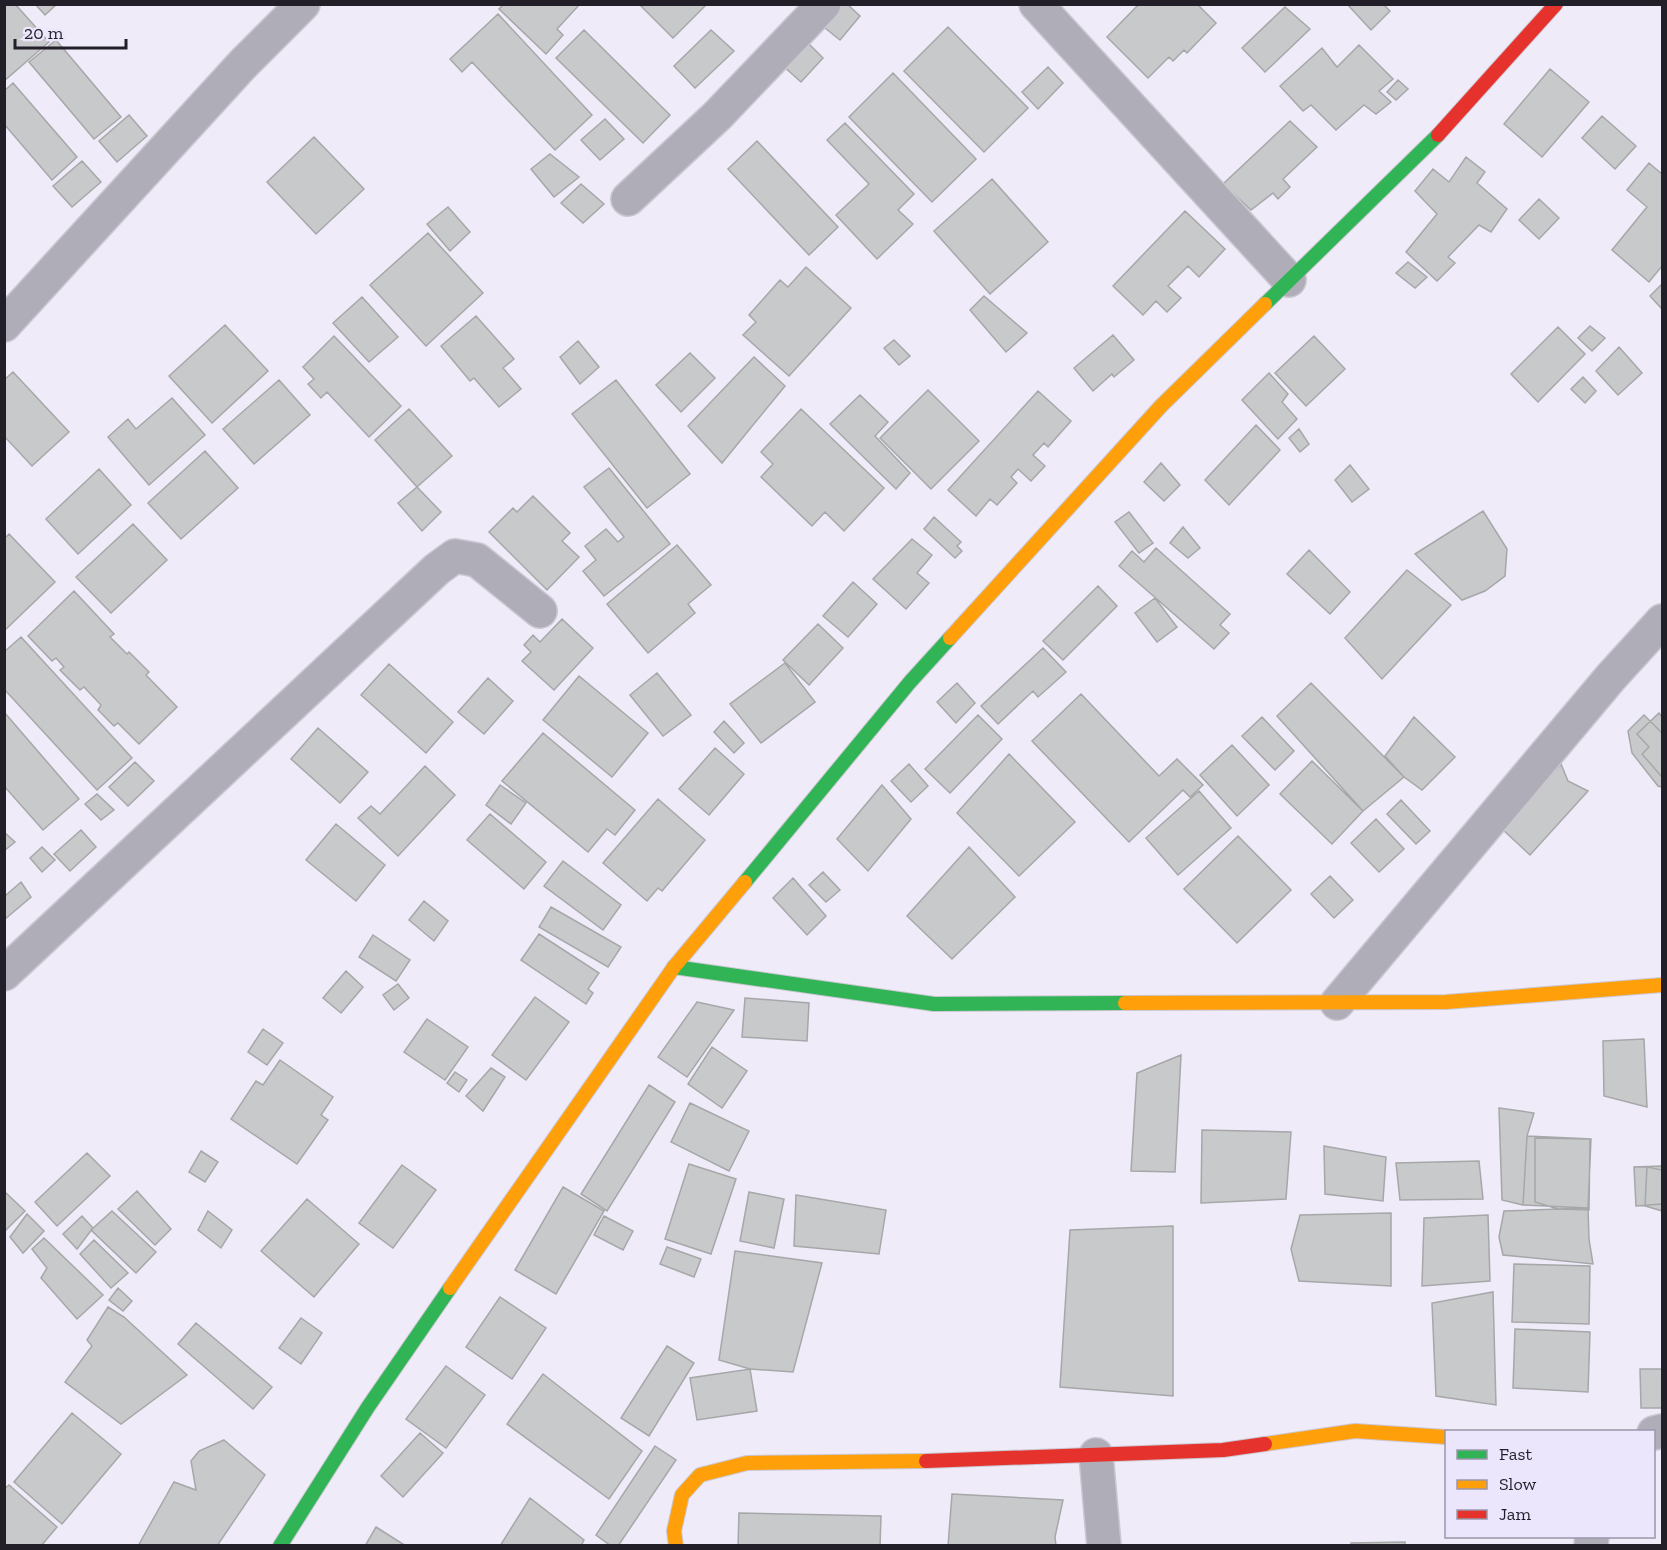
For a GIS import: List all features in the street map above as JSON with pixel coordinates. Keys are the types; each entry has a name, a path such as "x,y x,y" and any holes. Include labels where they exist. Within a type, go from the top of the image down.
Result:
{"street":[{"path":"7,318 244,63 303,4"},
{"path":"628,199 717,116 824,4"},
{"path":"1036,4 1288,280"},
{"path":"280,1545 369,1407 675,967 910,682 1161,406 1440,134 1556,4"},
{"path":"4,974 436,569 455,556 477,560 540,611"},
{"path":"1337,1003 1611,677 1662,621"},
{"path":"675,967 934,1004 1446,1002 1662,985"},
{"path":"676,1545 674,1531 682,1495 700,1475 747,1462 947,1461 1223,1450 1354,1431 1445,1437"},
{"path":"1096,1455 1104,1545"}],"building":[{"path":"4,4 15,4 49,42 4,81"},
{"path":"35,4 57,4 45,15"},
{"path":"504,4 580,4 557,29 563,35 546,54 499,9"},
{"path":"639,4 707,4 673,38"},
{"path":"837,4 847,4 860,16 840,40 820,24"},
{"path":"1139,4 1197,4 1216,23 1187,53 1184,50 1173,61 1169,57 1148,78 1107,37"},
{"path":"1347,4 1383,4 1390,11 1371,30"},
{"path":"1285,7 1310,29 1265,72 1242,48"},
{"path":"498,14 592,115 555,150 472,62 462,72 450,59"},
{"path":"948,27 1028,108 984,152 904,71"},
{"path":"584,30 670,115 643,143 556,58"},
{"path":"711,30 734,51 695,88 674,66"},
{"path":"56,40 121,117 94,139 29,62"},
{"path":"806,41 823,58 801,82 782,65"},
{"path":"1359,45 1393,79 1379,91 1391,102 1376,114 1364,105 1336,130 1311,105 1303,111 1280,86 1322,48 1337,67"},
{"path":"1048,67 1063,83 1038,109 1022,92"},
{"path":"1550,69 1589,102 1542,157 1504,124"},
{"path":"893,73 976,159 932,202 849,117"},
{"path":"1398,80 1408,89 1396,100 1387,92"},
{"path":"13,83 77,157 52,180 4,124 4,91"},
{"path":"129,115 147,136 117,162 99,141"},
{"path":"1602,116 1636,146 1615,169 1582,138"},
{"path":"605,119 624,139 600,160 581,140"},
{"path":"1290,121 1317,147 1283,179 1290,187 1278,199 1273,193 1251,210 1223,184"},
{"path":"845,123 914,194 898,210 913,224 877,259 836,215 869,184 827,140"},
{"path":"314,137 364,189 316,234 267,182"},
{"path":"757,141 838,227 809,255 728,169"},
{"path":"550,154 579,177 554,197 531,169"},
{"path":"1466,157 1485,172 1477,183 1507,209 1491,232 1479,225 1448,257 1455,263 1437,281 1406,252 1437,214 1415,191 1433,169 1449,182"},
{"path":"82,161 101,182 72,207 53,186"},
{"path":"1649,163 1662,174 1662,266 1649,282 1612,250 1647,207 1627,190"},
{"path":"992,179 1048,242 990,294 934,231"},
{"path":"581,184 604,204 583,223 561,203"},
{"path":"1539,199 1559,218 1539,239 1519,220"},
{"path":"448,207 470,232 450,251 427,224"},
{"path":"1185,211 1225,249 1199,277 1188,266 1168,286 1181,298 1167,312 1156,301 1143,315 1113,286"},
{"path":"428,233 483,293 426,346 370,285"},
{"path":"1408,262 1427,277 1415,288 1396,273"},
{"path":"806,267 851,308 789,376 743,335 756,322 749,315 780,280 788,287"},
{"path":"1662,284 1662,309 1650,296"},
{"path":"984,296 1027,333 1006,352 970,310"},
{"path":"362,297 398,337 369,362 333,323"},
{"path":"476,316 514,359 503,368 521,389 499,407 474,378 470,381 441,346"},
{"path":"225,325 268,371 212,423 169,376"},
{"path":"1590,326 1605,338 1592,351 1578,338"},
{"path":"1558,327 1585,354 1538,402 1511,374"},
{"path":"1113,335 1134,360 1114,377 1112,374 1093,391 1074,368"},
{"path":"334,336 401,406 369,437 327,392 321,398 308,384 314,379 303,367"},
{"path":"1314,336 1345,369 1306,406 1275,373"},
{"path":"894,340 910,356 899,365 884,348"},
{"path":"578,341 599,367 580,384 560,357"},
{"path":"1619,347 1642,373 1618,395 1596,371"},
{"path":"690,353 715,378 681,412 656,385"},
{"path":"754,357 785,386 722,463 688,426"},
{"path":"13,372 69,432 32,466 4,436 4,380"},
{"path":"1269,373 1288,394 1282,402 1297,419 1278,439 1242,400"},
{"path":"1583,377 1596,391 1585,403 1571,389"},
{"path":"279,380 310,415 254,464 223,429"},
{"path":"616,380 690,474 647,508 572,414"},
{"path":"928,390 979,441 931,489 880,438"},
{"path":"1038,391 1071,421 1048,447 1044,443 1033,455 1045,466 1031,481 1018,469 1011,477 1017,483 997,505 990,499 976,516 948,490"},
{"path":"860,395 888,422 875,436 910,473 896,489 830,424"},
{"path":"172,398 205,435 149,485 108,437 128,419 136,429"},
{"path":"409,409 452,456 417,487 375,440"},
{"path":"801,409 884,488 844,531 825,512 812,526 761,477 773,464 761,452"},
{"path":"1256,425 1280,450 1229,505 1205,480"},
{"path":"1299,429 1309,444 1300,452 1289,438"},
{"path":"205,451 238,488 181,539 148,503"},
{"path":"1161,463 1180,485 1164,501 1144,482"},
{"path":"1350,465 1369,489 1352,502 1335,480"},
{"path":"609,468 670,544 604,596 583,571 596,560 585,546 606,529 618,542 624,537 584,487"},
{"path":"99,469 131,505 78,554 46,519"},
{"path":"417,487 441,512 422,531 398,503"},
{"path":"533,496 570,533 562,541 579,557 547,590 489,532 513,508 517,512"},
{"path":"1483,511 1507,549 1505,576 1485,591 1462,600 1415,554"},
{"path":"1129,512 1153,543 1139,553 1115,522"},
{"path":"934,517 961,542 957,546 962,551 955,558 924,529"},
{"path":"133,524 167,560 111,613 76,577"},
{"path":"1183,527 1200,548 1188,558 1170,543"},
{"path":"9,534 55,582 4,631 4,539"},
{"path":"912,539 932,555 917,573 929,583 906,609 873,579"},
{"path":"677,545 711,585 688,604 695,613 648,653 607,604"},
{"path":"1156,548 1230,614 1220,625 1229,633 1214,649 1119,566 1132,551 1144,562"},
{"path":"1309,550 1350,592 1330,614 1287,574"},
{"path":"1407,570 1451,605 1382,679 1345,638"},
{"path":"853,582 877,604 848,637 823,616"},
{"path":"1098,586 1117,606 1063,660 1043,641"},
{"path":"74,591 114,634 110,637 149,672 146,675 177,707 139,744 118,723 114,726 98,710 101,705 84,687 80,690 60,670 64,667 56,658 52,661 28,636"},
{"path":"1155,598 1177,627 1157,642 1135,613"},
{"path":"562,619 593,648 554,690 522,661 531,652 524,645 533,635 540,642"},
{"path":"818,624 843,648 809,685 783,660"},
{"path":"21,637 132,758 97,790 4,689 4,652"},
{"path":"1043,648 1066,672 1038,697 1033,691 998,724 981,706"},
{"path":"785,663 815,702 761,743 730,704"},
{"path":"389,664 453,722 426,753 361,695"},
{"path":"657,673 691,715 663,736 630,695"},
{"path":"579,676 648,733 612,777 543,720"},
{"path":"488,678 513,701 484,734 458,712"},
{"path":"957,683 975,703 956,723 937,702"},
{"path":"1311,683 1404,777 1363,811 1277,716"},
{"path":"1081,694 1159,776 1177,759 1203,785 1190,797 1183,790 1129,842 1032,741"},
{"path":"4,712 79,799 43,830 4,786"},
{"path":"1659,713 1662,717 1662,777 1642,754 1649,747 1637,734"},
{"path":"978,715 1002,739 950,793 925,769"},
{"path":"1644,715 1662,733 1662,787 1658,786 1632,753 1628,731"},
{"path":"1262,717 1294,751 1275,770 1242,736"},
{"path":"1414,717 1455,757 1422,790 1404,777 1385,756"},
{"path":"724,721 744,743 734,753 714,732"},
{"path":"318,728 368,772 340,803 291,759"},
{"path":"543,733 635,810 615,835 607,829 588,852 502,781"},
{"path":"1232,745 1269,785 1237,816 1200,775"},
{"path":"715,748 744,774 709,815 679,789"},
{"path":"1009,754 1075,822 1019,876 957,813"},
{"path":"1312,761 1363,811 1332,844 1280,794"},
{"path":"135,762 154,781 128,806 109,787"},
{"path":"909,764 928,786 911,802 891,781"},
{"path":"1561,764 1568,781 1588,791 1530,855 1501,828"},
{"path":"425,766 455,795 398,856 358,818 371,806 380,814"},
{"path":"500,785 526,803 511,824 486,805"},
{"path":"882,785 911,819 868,871 837,839"},
{"path":"1199,791 1231,828 1178,875 1146,838"},
{"path":"97,794 114,810 101,820 85,804"},
{"path":"658,799 705,840 662,891 658,888 647,901 603,863"},
{"path":"1401,800 1430,831 1416,844 1387,814"},
{"path":"490,814 546,862 524,889 467,840"},
{"path":"1376,819 1404,849 1379,872 1351,843"},
{"path":"336,824 385,865 356,901 306,860"},
{"path":"81,830 96,847 70,871 54,854"},
{"path":"4,832 15,842 4,851"},
{"path":"1238,836 1291,890 1237,943 1184,889"},
{"path":"42,847 55,860 42,872 30,858"},
{"path":"969,847 1015,897 952,959 907,916"},
{"path":"563,861 621,905 603,930 544,886"},
{"path":"823,872 840,890 826,902 809,885"},
{"path":"1330,876 1353,900 1334,918 1311,894"},
{"path":"793,878 826,916 807,935 773,898"},
{"path":"21,882 31,897 4,920 4,894 6,895"},
{"path":"424,901 448,921 434,941 409,920"},
{"path":"551,907 621,947 608,967 539,927"},
{"path":"539,934 599,973 588,989 593,993 586,1004 521,960"},
{"path":"373,935 410,960 396,981 359,957"},
{"path":"346,971 363,987 341,1013 323,998"},
{"path":"398,984 409,998 394,1010 383,995"},
{"path":"535,997 569,1022 526,1080 492,1055"},
{"path":"745,998 809,1003 807,1041 742,1037"},
{"path":"697,1002 734,1010 687,1077 658,1057"},
{"path":"427,1019 468,1047 445,1080 404,1052"},
{"path":"263,1029 283,1043 267,1065 248,1052"},
{"path":"1644,1039 1647,1107 1604,1096 1603,1041"},
{"path":"712,1047 747,1071 722,1108 688,1084"},
{"path":"1181,1055 1175,1172 1131,1171 1137,1073"},
{"path":"280,1060 333,1097 321,1115 328,1120 297,1164 231,1119 256,1081 263,1085"},
{"path":"491,1068 505,1077 483,1111 466,1096"},
{"path":"455,1072 467,1080 459,1092 447,1083"},
{"path":"649,1085 675,1102 607,1211 581,1194"},
{"path":"690,1103 749,1131 729,1171 671,1142"},
{"path":"1499,1108 1534,1113 1527,1136 1523,1205 1502,1200"},
{"path":"1202,1130 1291,1132 1286,1199 1201,1203"},
{"path":"1527,1136 1591,1139 1588,1208 1523,1205"},
{"path":"1535,1138 1590,1139 1589,1210 1558,1209 1535,1202"},
{"path":"1324,1146 1386,1157 1383,1201 1325,1194"},
{"path":"201,1151 218,1162 205,1182 189,1172"},
{"path":"87,1153 110,1176 57,1226 35,1202"},
{"path":"1479,1161 1483,1199 1400,1200 1396,1163"},
{"path":"689,1164 736,1179 711,1254 665,1239"},
{"path":"402,1165 436,1190 393,1248 359,1223"},
{"path":"1662,1166 1662,1204 1636,1206 1634,1167"},
{"path":"1647,1167 1662,1170 1662,1211 1645,1206"},
{"path":"563,1187 604,1211 556,1294 515,1270"},
{"path":"4,1191 25,1211 4,1232"},
{"path":"137,1191 171,1229 155,1245 118,1209"},
{"path":"749,1192 784,1199 774,1248 740,1241"},
{"path":"796,1195 886,1210 879,1254 794,1246"},
{"path":"307,1199 359,1244 314,1297 261,1251"},
{"path":"1588,1208 1593,1264 1503,1255 1499,1237 1504,1211"},
{"path":"112,1211 156,1252 136,1273 91,1230"},
{"path":"208,1211 232,1230 221,1248 198,1230"},
{"path":"1391,1213 1391,1286 1299,1281 1291,1249 1300,1215"},
{"path":"27,1214 44,1231 23,1253 10,1237"},
{"path":"1488,1215 1490,1281 1422,1286 1424,1218"},
{"path":"82,1216 93,1228 77,1249 63,1234"},
{"path":"604,1216 633,1231 623,1250 594,1235"},
{"path":"1173,1226 1173,1396 1060,1387 1070,1230"},
{"path":"44,1238 103,1295 77,1319 41,1278 47,1268 32,1249"},
{"path":"94,1240 128,1273 111,1288 80,1254"},
{"path":"667,1247 701,1259 694,1277 660,1264"},
{"path":"735,1251 822,1263 793,1372 750,1369 719,1360"},
{"path":"1514,1264 1590,1266 1589,1324 1512,1322"},
{"path":"118,1288 132,1301 123,1311 109,1300"},
{"path":"1493,1292 1496,1405 1436,1396 1432,1303"},
{"path":"500,1297 546,1328 512,1379 466,1347"},
{"path":"108,1307 124,1317 187,1375 121,1424 65,1382 92,1346 87,1340"},
{"path":"301,1318 322,1333 301,1364 279,1348"},
{"path":"196,1323 272,1387 253,1409 178,1344"},
{"path":"1515,1329 1590,1332 1588,1392 1513,1388"},
{"path":"667,1346 694,1363 649,1436 621,1418"},
{"path":"446,1366 485,1395 446,1448 406,1419"},
{"path":"750,1369 757,1411 697,1420 690,1378"},
{"path":"1640,1369 1662,1369 1662,1408 1641,1408"},
{"path":"543,1374 642,1451 609,1499 507,1424"},
{"path":"72,1413 121,1454 62,1524 14,1482"},
{"path":"420,1433 443,1453 403,1497 381,1476"},
{"path":"224,1440 265,1475 217,1546 138,1546 174,1482 196,1490 191,1461 199,1451"},
{"path":"655,1446 676,1460 618,1546 611,1546 596,1535"},
{"path":"9,1485 57,1527 41,1546 4,1546 4,1489"},
{"path":"952,1494 1063,1500 1055,1537 1056,1546 948,1546"},
{"path":"530,1498 584,1540 581,1546 500,1546"},
{"path":"739,1513 881,1516 880,1546 738,1546"},
{"path":"376,1527 406,1546 365,1546"},
{"path":"1405,1542 1405,1546 1351,1546 1351,1543"}],"traffic: fast":[{"path":"1265,304 1438,135"},
{"path":"745,882 910,682 950,638"},
{"path":"674,967 934,1004 1125,1003"},
{"path":"280,1546 368,1407 450,1288"}],"traffic: slow":[{"path":"950,638 1161,406 1265,304"},
{"path":"450,1288 674,967 745,882"},
{"path":"1125,1003 1446,1002 1662,985"},
{"path":"1265,1444 1355,1431 1445,1437"},
{"path":"676,1546 674,1531 682,1495 700,1475 747,1463 926,1461"}],"traffic: jam":[{"path":"1438,135 1556,4"},
{"path":"926,1461 1223,1450 1265,1444"}]}
